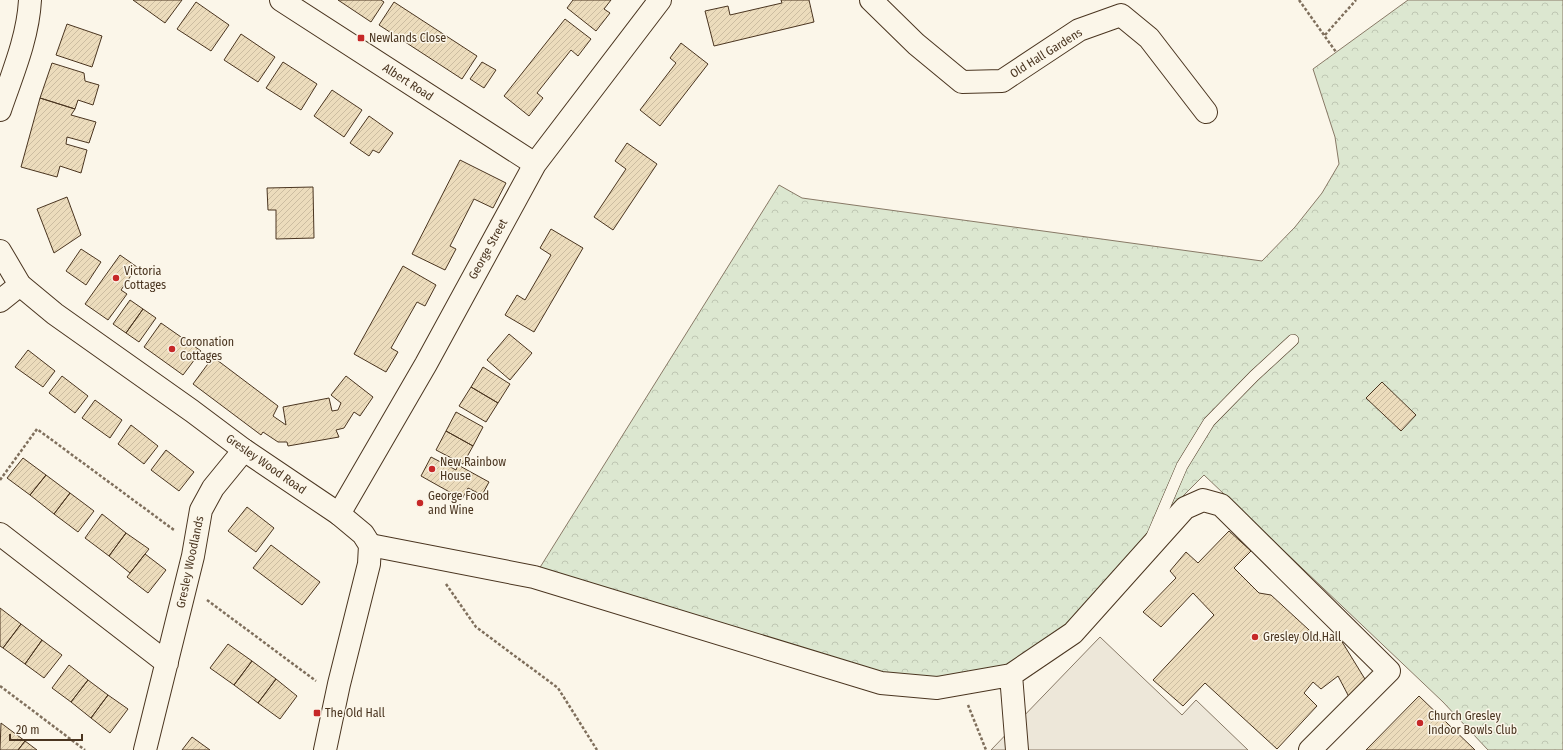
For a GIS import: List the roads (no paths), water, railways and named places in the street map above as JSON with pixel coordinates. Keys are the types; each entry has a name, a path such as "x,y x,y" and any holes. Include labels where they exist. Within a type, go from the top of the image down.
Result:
{"street":[{"path":"0,110 20,49 29,11 30,0"},
{"name":"Albert Road","path":"281,0 534,164"},
{"name":"George Street","path":"340,514 426,364 534,164 660,0"},
{"name":"Old Hall Gardens","path":"871,0 916,44 962,82 1002,81 1079,30 1121,15 1149,38 1206,112"},
{"name":"Gresley Wood Road","path":"0,251 20,285 55,314 192,411 244,450 340,514 363,534 370,545"},
{"path":"0,301 20,285"},
{"name":"Gresley Woodlands","path":"145,750 186,584 201,510 213,488 244,450"},
{"path":"325,750 336,696 370,564 370,545 534,577 881,683 937,688 1011,675 1073,633 1185,508 1203,500 1221,505 1389,671 1310,750"},
{"path":"0,534 167,663"},
{"path":"1011,675 1017,750"}],"lane":[{"path":"1144,554 1182,466 1209,422 1254,376 1294,340"}],"place":[{"name":"Newlands Close","path":"361,38"},
{"name":"Victoria Cottages","path":"116,278"},
{"name":"Coronation Cottages","path":"172,349"},
{"name":"New Rainbow House","path":"432,469"},
{"name":"George Food and Wine","path":"420,503"},
{"name":"Gresley Old Hall","path":"1255,637"},
{"name":"The Old Hall","path":"317,713"},
{"name":"Church Gresley Indoor Bowls Club","path":"1420,723"}]}
